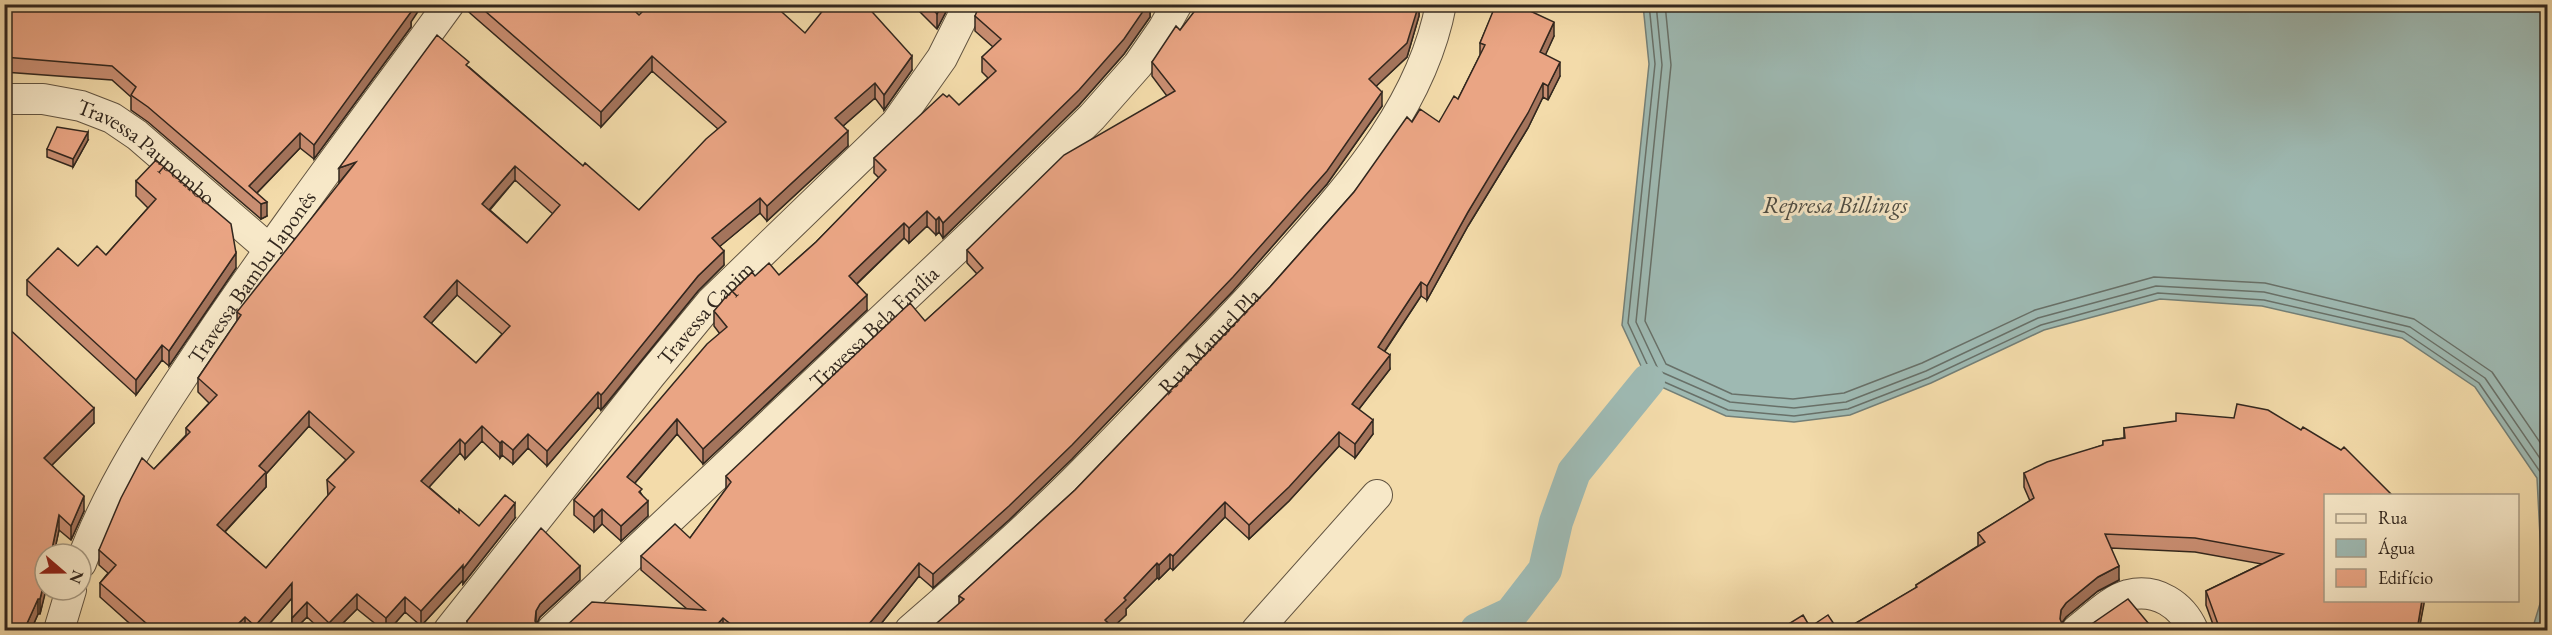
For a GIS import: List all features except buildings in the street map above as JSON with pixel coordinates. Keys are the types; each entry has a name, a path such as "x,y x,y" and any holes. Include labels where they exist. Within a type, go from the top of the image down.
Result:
{"street":[{"name":"Travessa Bambu Japonês","path":"89,542 122,473 160,410 269,249 449,4"},
{"name":"Travessa Capim","path":"449,630 711,302 896,123 942,58 969,4"},
{"name":"Travessa Bela Emília","path":"552,630 983,224 1092,117 1138,65 1163,29 1176,4"},
{"name":"Rua Manuel Pla","path":"910,630 992,558 1083,472 1241,308 1341,196 1383,139 1413,88 1437,24 1441,4"},
{"name":"Travessa Paupombo","path":"4,99 43,99 81,106 112,118 138,135 269,249"},
{"path":"1257,630 1377,495"},
{"path":"2077,630 2117,600 2129,595 2152,594 2168,600 2187,615 2193,630"},
{"path":"59,630 68,602"}],"water":[{"name":"Represa Billings","path":"1643,5 2547,5 2547,630 2532,630 2543,594 2537,478 2475,387 2402,338 2262,306 2160,299 2044,330 1931,383 1850,415 1794,422 1726,416 1648,381 1622,325 1649,64"}],"waterway":[{"path":"1477,630 1511,614 1545,570 1556,522 1574,472 1648,381"}]}
